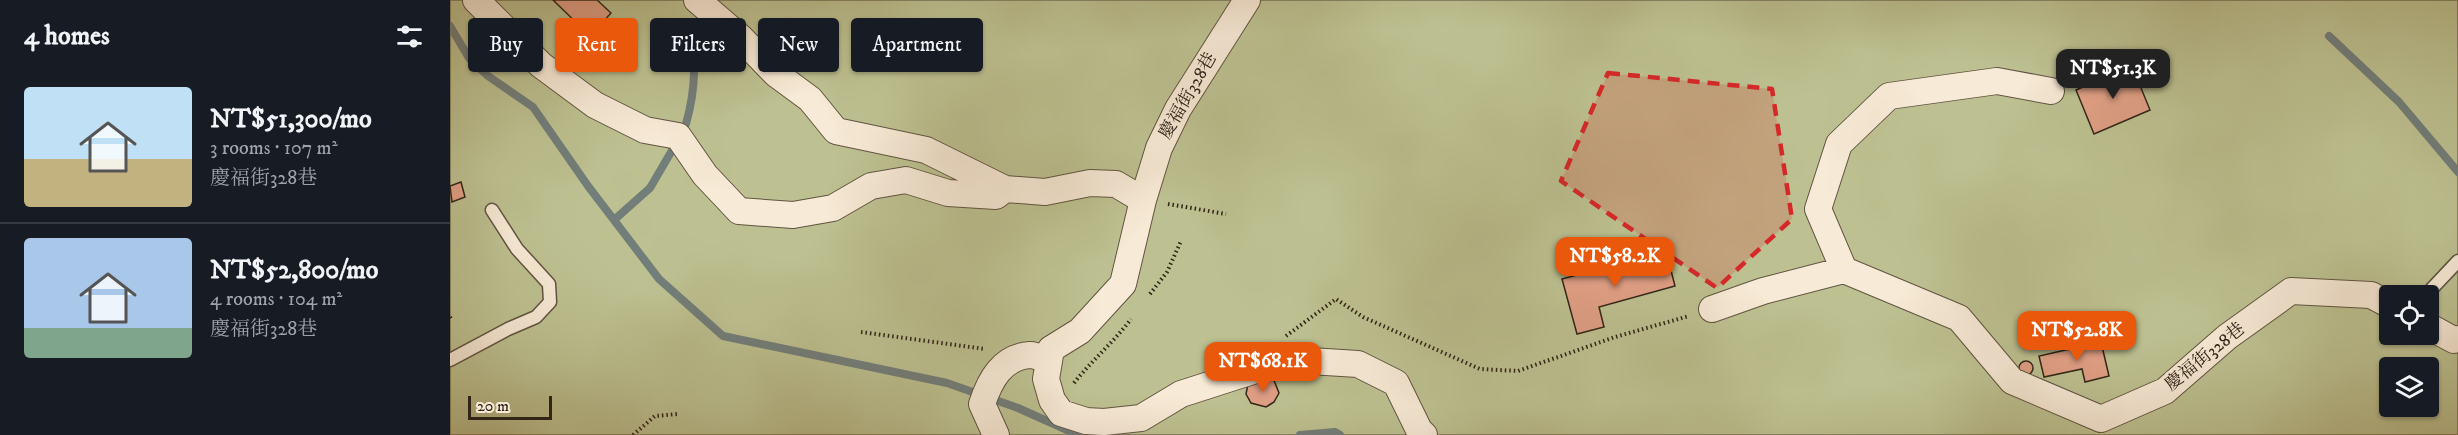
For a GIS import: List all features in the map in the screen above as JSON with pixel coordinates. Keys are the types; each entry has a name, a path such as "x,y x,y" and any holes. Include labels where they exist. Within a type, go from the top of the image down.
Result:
{"street":[{"path":"476,0 541,65 595,105 645,130 678,136 705,175 739,211 793,215 833,208 871,186 906,180 948,193 996,196 1005,189"},
{"path":"697,0 740,37 776,74 810,99 836,131 926,150 1005,189 1045,192 1090,183 1116,184 1143,200"},
{"name":"慶福街328巷","path":"1049,361 1051,349 1080,332 1123,284 1143,200 1159,148 1178,109 1247,0"},
{"path":"1712,309 1763,291 1844,270 1818,208 1839,144 1889,96 1997,81 2051,91"},
{"name":"慶福街328巷","path":"1844,270 1959,318 2012,381 2101,419 2165,391 2227,337 2291,291 2371,295 2379,299"},
{"path":"2439,332 2454,340 2458,339"},
{"path":"996,435 986,393 1007,362 1032,355 1049,361 1046,379 1052,400 1061,413 1086,421 1104,422 1141,418 1181,394 1265,367 1310,361 1358,364 1396,383 1419,430 1424,435"}],"lane":[{"path":"450,360 536,317 550,302 549,284 517,249 492,210"},
{"path":"2435,285 2458,261"}],"path":[{"path":"1143,200 1226,214"},
{"path":"1278,342 1336,300 1363,316 1480,369 1518,372 1615,337 1712,309"},
{"path":"861,332 986,349"},
{"path":"633,435 655,416 678,414"}],"highlighted area":[{"path":"1608,73 1772,89 1792,219 1717,288 1561,181"}],"green space":[{"path":"450,0 2458,0 2458,435 450,435"}],"building":[{"path":"553,0 597,0 611,13 606,18 572,18"},
{"path":"2132,66 2150,110 2094,134 2076,90"},
{"path":"461,182 465,197 452,202 450,186"},
{"path":"1666,251 1675,286 1599,307 1604,327 1577,334 1562,279"},
{"path":"2101,342 2109,376 2085,382 2082,369 2044,377 2039,356"},
{"path":"2023,361 2029,361 2033,368 2029,375 2023,375 2019,371 2019,365"},
{"path":"1273,378 1279,393 1274,402 1266,407 1251,403 1246,394 1248,384"}],"waterway":[{"path":"450,26 469,58 488,76 533,107 588,186 659,279 723,336 947,383 1018,408 1078,435"},
{"path":"2329,36 2399,102 2458,172"},
{"path":"686,124 692,97 694,72"},
{"path":"614,220 650,188 674,147"},
{"path":"1300,435 1335,432 1340,435"}]}
